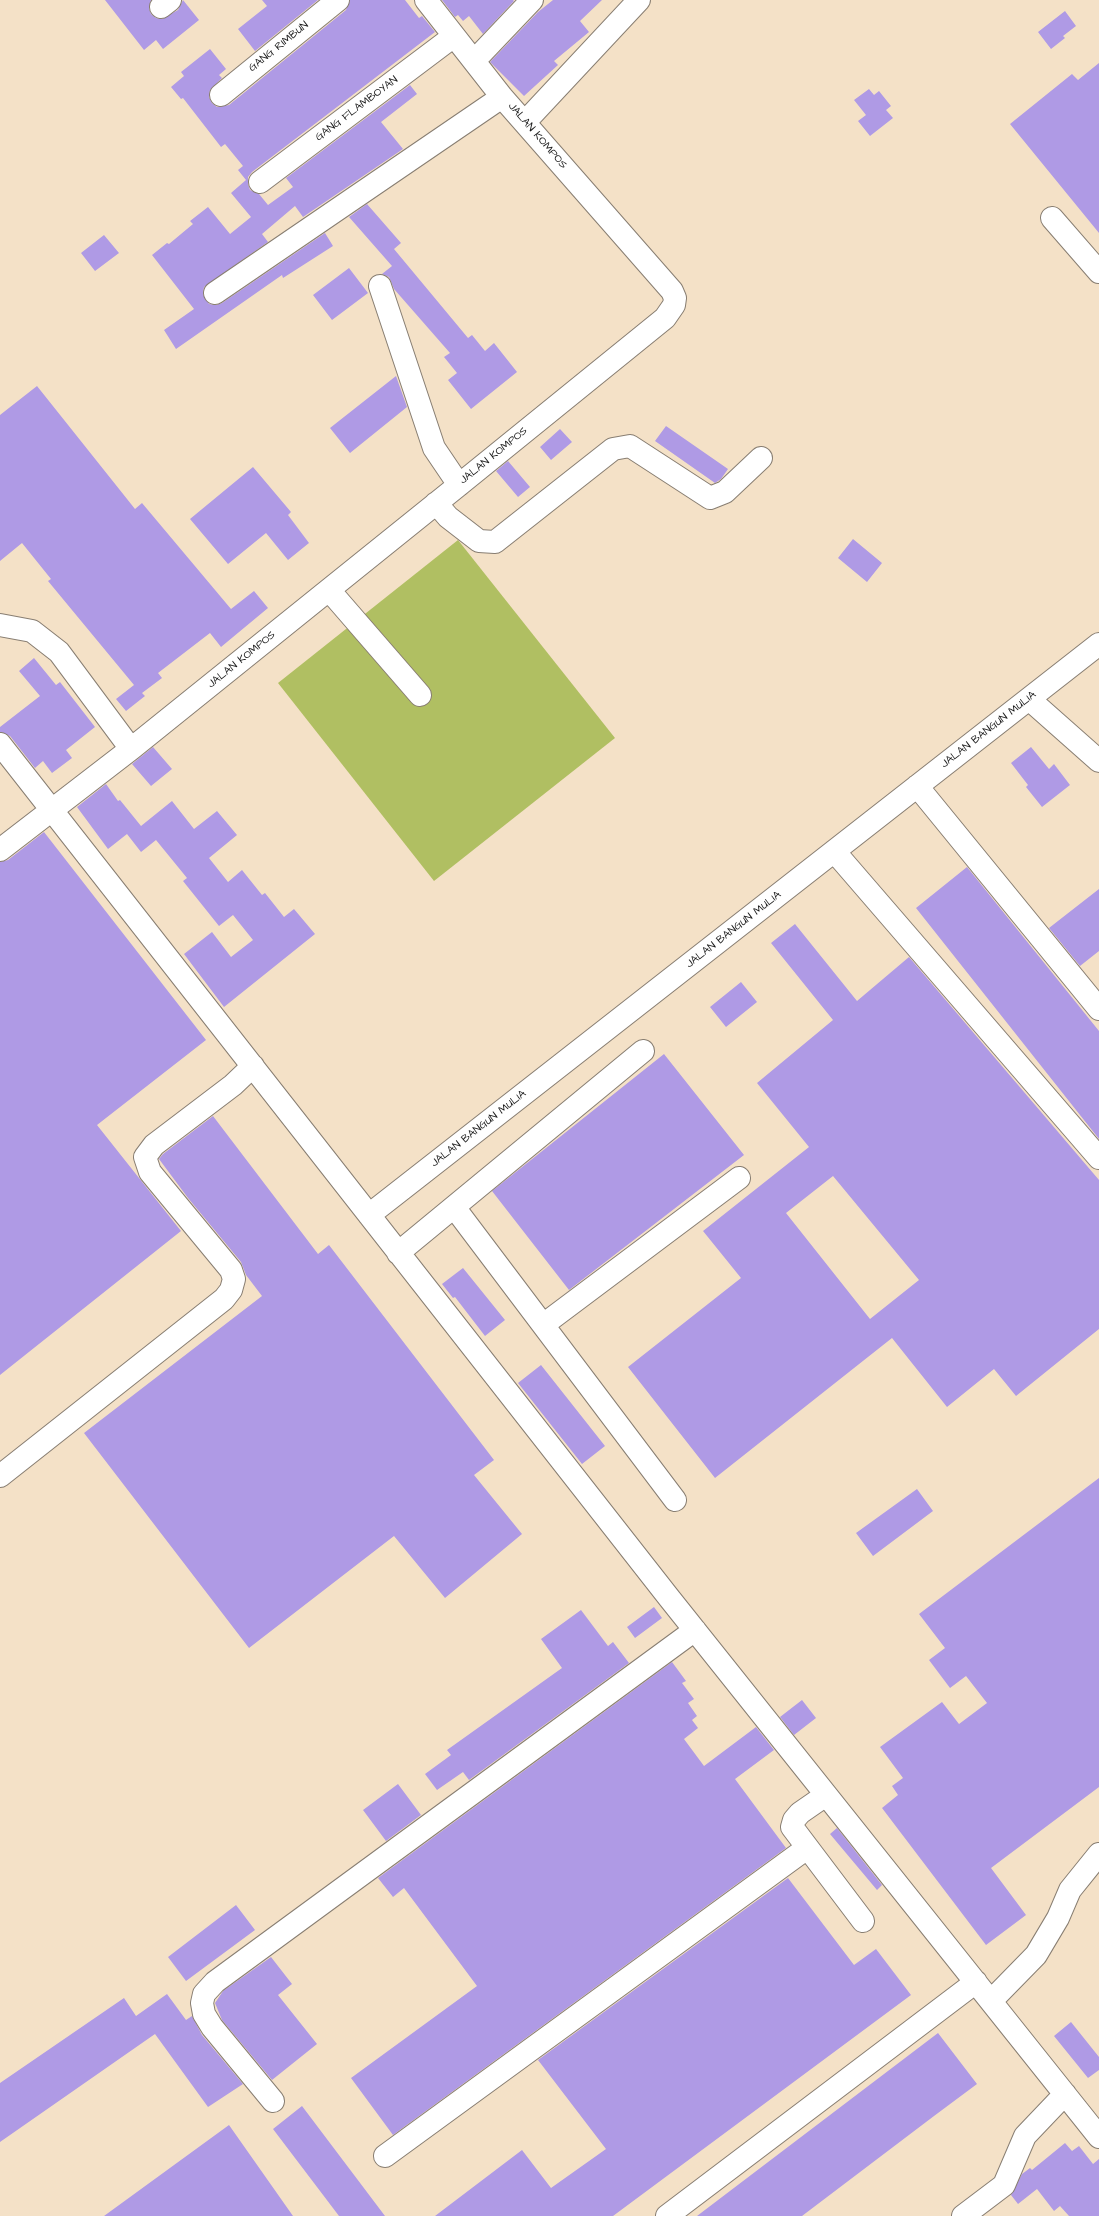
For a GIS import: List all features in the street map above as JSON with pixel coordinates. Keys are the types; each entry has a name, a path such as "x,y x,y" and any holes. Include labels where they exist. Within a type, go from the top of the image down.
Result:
{"street":[{"name":"GANG RIMBUN","path":"221,95 338,0"},
{"name":"JALAN KOMPOS","path":"0,850 53,810 436,504 664,318 674,305 675,298 672,291 502,96 426,0"},
{"path":"474,61 532,0"},
{"path":"525,122 639,0"},
{"name":"GANG FLAMBOYAN","path":"260,182 454,36"},
{"path":"215,293 502,96"},
{"path":"1052,218 1099,272"},
{"path":"380,286 434,448 459,485"},
{"path":"436,504 448,517 479,541 495,542 614,449 630,446 710,498 725,492 761,458"},
{"path":"329,590 420,695"},
{"path":"0,624 32,631 59,652 131,748"},
{"name":"JALAN BANGUN MULIA","path":"368,1215 1099,644"},
{"path":"1029,699 1099,761"},
{"path":"0,744 253,1066 398,1254 695,1630 1065,2094 1096,2128"},
{"path":"917,786 1099,1009"},
{"path":"834,851 1099,1158"},
{"path":"398,1254 643,1051"},
{"path":"0,1476 224,1299 231,1290 234,1279 231,1270 150,1172 145,1158 154,1145 233,1085 253,1066"},
{"path":"543,1325 739,1178"},
{"path":"454,1207 675,1500"},
{"path":"273,2101 212,2027 204,2014 202,2003 204,1994 228,1971 695,1630"},
{"path":"826,1795 794,1820 792,1827 863,1921"},
{"path":"385,2156 807,1848"},
{"path":"991,2002 1036,1955 1058,1918 1070,1890 1099,1854"},
{"path":"667,2216 976,1982"},
{"path":"963,2216 1004,2184 1025,2136 1065,2094"}],"green space":[{"path":"458,540 615,738 434,881 278,683"}],"building":[{"path":"105,0 151,0 149,8 151,14 156,18 162,19 178,10 183,0 199,20 163,49 156,40 144,50"},
{"path":"262,0 318,0 255,51 238,29 267,6"},
{"path":"350,0 405,0 419,18 422,16 435,32 252,172 248,177 250,190 259,194 268,205 293,187 286,178 410,85 417,94 381,122 403,149 303,217 295,206 262,234 268,242 204,287 203,294 209,304 216,305 222,303 325,233 333,246 283,278 282,275 176,349 164,330 194,309 152,255 167,243 169,244 193,224 190,221 208,207 230,234 251,217 231,193 246,180 238,170 243,166 225,144 221,147 183,98 181,99 171,87 184,76 181,72 210,49 226,69 219,75 222,78 210,90 209,97 212,103 217,107 229,105 346,10"},
{"path":"442,0 514,1 483,34 469,16 463,21 458,15 455,17"},
{"path":"553,0 602,0 580,21 589,32 554,61 558,65 524,96 490,62 538,12"},
{"path":"1065,11 1076,26 1063,36 1065,38 1051,49 1038,32"},
{"path":"1099,63 1099,233 1010,124 1072,74 1078,80"},
{"path":"869,89 874,95 879,91 891,106 886,110 893,118 870,136 858,121 866,115 854,100"},
{"path":"367,204 401,243 394,249 468,338 472,335 485,351 494,343 517,372 471,409 448,380 457,373 444,357 450,353 394,289 389,277 382,274 392,266 349,217"},
{"path":"104,235 119,253 95,271 81,253"},
{"path":"349,268 368,293 332,320 313,295"},
{"path":"396,376 407,407 350,453 330,428"},
{"path":"37,386 135,509 142,503 231,609 254,591 268,608 221,647 210,633 158,673 162,678 142,693 145,696 126,711 116,699 134,685 48,581 51,579 22,543 0,561 0,415"},
{"path":"666,426 728,469 721,479 715,483 655,441"},
{"path":"560,429 572,442 551,460 540,447"},
{"path":"508,461 530,487 518,497 496,471"},
{"path":"253,467 291,512 288,515 309,543 288,560 266,533 228,564 190,519"},
{"path":"853,539 882,563 867,582 838,558"},
{"path":"34,658 56,685 60,682 95,727 66,750 72,758 52,773 43,761 35,768 10,736 0,732 0,727 40,696 19,671"},
{"path":"153,747 172,769 151,786 132,764"},
{"path":"1031,747 1049,769 1054,764 1070,785 1042,807 1026,787 1028,785 1011,763"},
{"path":"106,784 118,801 120,800 141,826 172,801 194,829 217,811 237,835 209,858 228,882 242,870 262,895 265,893 284,917 294,909 315,934 224,1007 184,954 212,932 231,957 253,940 233,915 219,926 183,881 187,878 156,840 141,852 127,834 108,849 77,807"},
{"path":"44,832 206,1040 97,1125 181,1231 0,1375 0,862 8,860"},
{"path":"967,867 1099,1031 1099,1139 916,908"},
{"path":"1099,889 1099,951 1080,966 1049,928"},
{"path":"795,924 857,1001 909,957 1099,1180 1099,1329 1016,1396 994,1369 947,1407 892,1338 715,1478 628,1367 741,1278 703,1231 809,1147 757,1083 833,1020 771,943","holes":["833,1176 919,1280 870,1319 786,1213"]},
{"path":"741,982 757,1002 726,1027 710,1007"},
{"path":"664,1054 744,1155 569,1290 492,1191"},
{"path":"213,1116 318,1254 329,1245 494,1460 474,1475 522,1534 445,1598 394,1536 249,1648 84,1433 262,1296 246,1275 241,1262 188,1198 159,1159 163,1154"},
{"path":"463,1268 505,1320 485,1336 455,1297 453,1298 442,1284"},
{"path":"541,1365 605,1446 582,1464 518,1383"},
{"path":"1099,1478 1099,1787 991,1868 1026,1915 986,1945 882,1808 898,1795 892,1786 903,1778 880,1747 942,1702 959,1724 987,1703 966,1676 950,1688 929,1660 945,1648 919,1614"},
{"path":"917,1489 933,1511 873,1556 856,1533"},
{"path":"654,1607 662,1618 635,1638 627,1627"},
{"path":"581,1610 608,1646 613,1642 629,1663 469,1780 463,1772 437,1790 425,1774 451,1755 447,1750 562,1668 541,1639"},
{"path":"672,1662 686,1681 682,1683 694,1699 688,1703 697,1716 692,1720 698,1728 684,1739 704,1766 756,1727 774,1750 735,1779 786,1848 393,2135 351,2078 477,1986 404,1888 393,1897 378,1878"},
{"path":"802,1700 816,1718 794,1735 780,1717"},
{"path":"398,1784 421,1815 386,1841 363,1810"},
{"path":"837,1828 882,1885 877,1890 830,1834"},
{"path":"788,1878 854,1965 876,1949 911,1995 613,2216 435,2216 522,2150 551,2188 606,2149 538,2060"},
{"path":"236,1905 255,1930 186,1981 168,1957"},
{"path":"271,1957 292,1984 278,1995 317,2044 272,2080 222,2020 215,2003 223,1991"},
{"path":"167,1994 186,2020 192,2016 202,2035 243,2084 208,2107 155,2034 0,2142 0,2083 124,1998 136,2016"},
{"path":"1071,2022 1099,2057 1099,2070 1088,2078 1054,2036"},
{"path":"938,2033 977,2084 802,2216 697,2216"},
{"path":"302,2106 385,2216 339,2216 273,2129"},
{"path":"229,2125 293,2216 104,2216"},
{"path":"1065,2143 1072,2151 1079,2146 1093,2164 1099,2159 1099,2216 1069,2216 1060,2206 1054,2211 1037,2189 1018,2204 1011,2195 1022,2174 1030,2168 1032,2170"}]}
